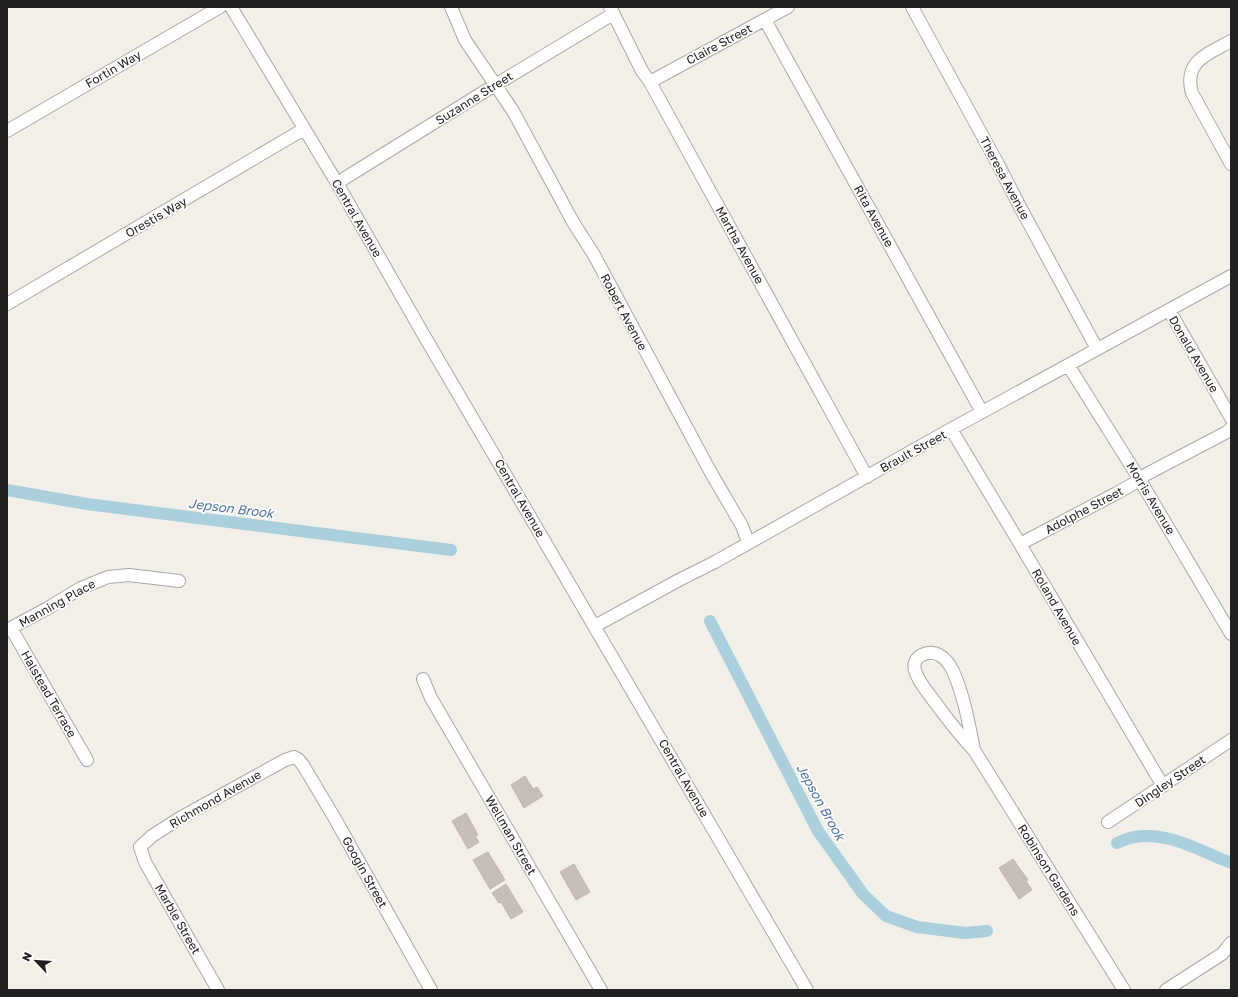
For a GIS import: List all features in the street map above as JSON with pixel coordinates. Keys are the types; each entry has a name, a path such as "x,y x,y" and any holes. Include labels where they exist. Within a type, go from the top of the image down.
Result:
{"street":[{"name":"Fortin Way","path":"7,131 220,7"},
{"name":"Central Avenue","path":"231,7 337,183 426,339 807,990"},
{"name":"Robert Avenue","path":"451,7 465,40 513,111 573,222 594,255 710,470 742,526 748,542"},
{"name":"Claire Street","path":"650,82 788,7"},
{"name":"Theresa Avenue","path":"912,7 1097,349"},
{"name":"Suzanne Street","path":"337,183 542,56 612,10"},
{"name":"Martha Avenue","path":"612,10 642,70 867,477"},
{"name":"Rita Avenue","path":"765,20 982,412"},
{"path":"1231,41 1201,58 1190,73 1192,93 1231,164"},
{"name":"Orestis Way","path":"7,304 304,129"},
{"name":"Brault Street","path":"595,626 715,562 748,542 951,429 1231,276"},
{"name":"Donald Avenue","path":"1169,310 1231,418"},
{"name":"Morris Avenue","path":"1068,365 1140,480 1231,634"},
{"name":"Adolphe Street","path":"1020,544 1140,480 1145,475 1227,432 1231,428"},
{"name":"Roland Avenue","path":"951,429 1162,786"},
{"name":"Manning Place","path":"9,629 81,588 108,577 129,575 179,581"},
{"name":"Halstead Terrace","path":"9,629 87,760"},
{"name":"Robinson Gardens","path":"974,750 964,705 953,671 944,658 938,654 931,652 924,653 919,656 914,669 920,682 957,732 974,750 1124,990"},
{"name":"Wellman Street","path":"423,679 431,698 601,990"},
{"name":"Dingley Street","path":"1108,822 1231,740"},
{"name":"Richmond Avenue","path":"140,847 152,836 180,818 285,760 294,757"},
{"name":"Googin Street","path":"294,757 303,765 334,817 431,990"},
{"name":"Marble Street","path":"140,847 148,868 218,990"},
{"path":"1166,990 1222,954 1231,943"}],"building":[{"path":"525,776 533,789 537,787 543,796 524,808 511,785"},
{"path":"466,813 478,835 475,836 479,842 468,849 452,821"},
{"path":"488,852 505,880 490,889 473,860"},
{"path":"1013,859 1028,880 1026,881 1032,890 1019,899 999,868"},
{"path":"574,864 590,892 576,900 560,872"},
{"path":"506,884 523,912 511,919 501,902 499,903 492,893"}],"waterway":[{"name":"Jepson Brook","path":"7,490 87,504 451,550"},
{"name":"Jepson Brook","path":"710,621 818,831 863,894 886,916 917,927 965,933 987,931"},
{"name":"Jepson Brook","path":"1117,843 1134,837 1147,836 1171,839 1231,863"}]}
